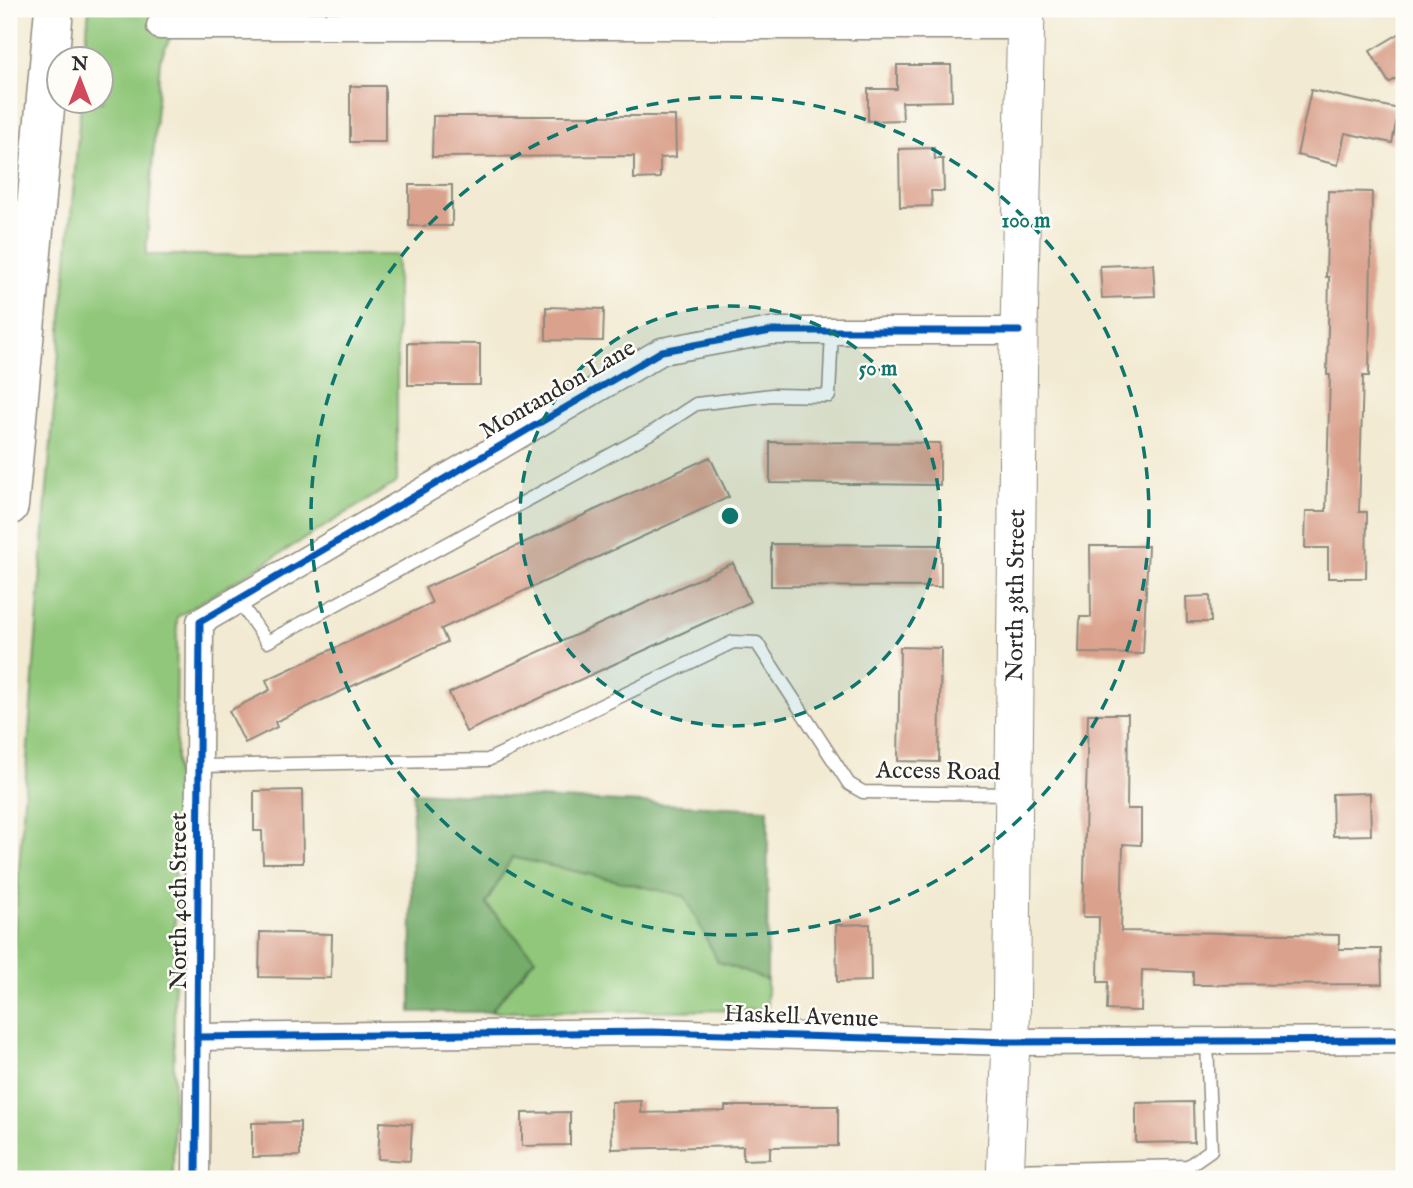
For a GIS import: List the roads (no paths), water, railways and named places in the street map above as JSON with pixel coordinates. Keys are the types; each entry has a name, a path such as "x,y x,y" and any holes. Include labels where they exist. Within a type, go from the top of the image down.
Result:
{"highway":[{"path":"9,506 54,9"}],"street":[{"path":"160,26 1026,17"},
{"name":"North 38th Street","path":"1005,1175 1011,1042 1019,331 1026,17"},
{"name":"Montandon Lane","path":"200,622 662,351 771,331 1019,331"},
{"name":"North 40th Street","path":"196,1179 200,622"},
{"name":"Haskell Avenue","path":"197,1037 651,1032 1011,1042 1404,1040"}],"lane":[{"path":"238,600 267,642 656,430 696,404 772,395 829,396 832,331"},
{"name":"Access Road","path":"199,766 488,760 733,642 757,643 849,784 863,792 1013,794"},
{"path":"1005,1175 1188,1166 1211,1150 1207,1041"}]}
